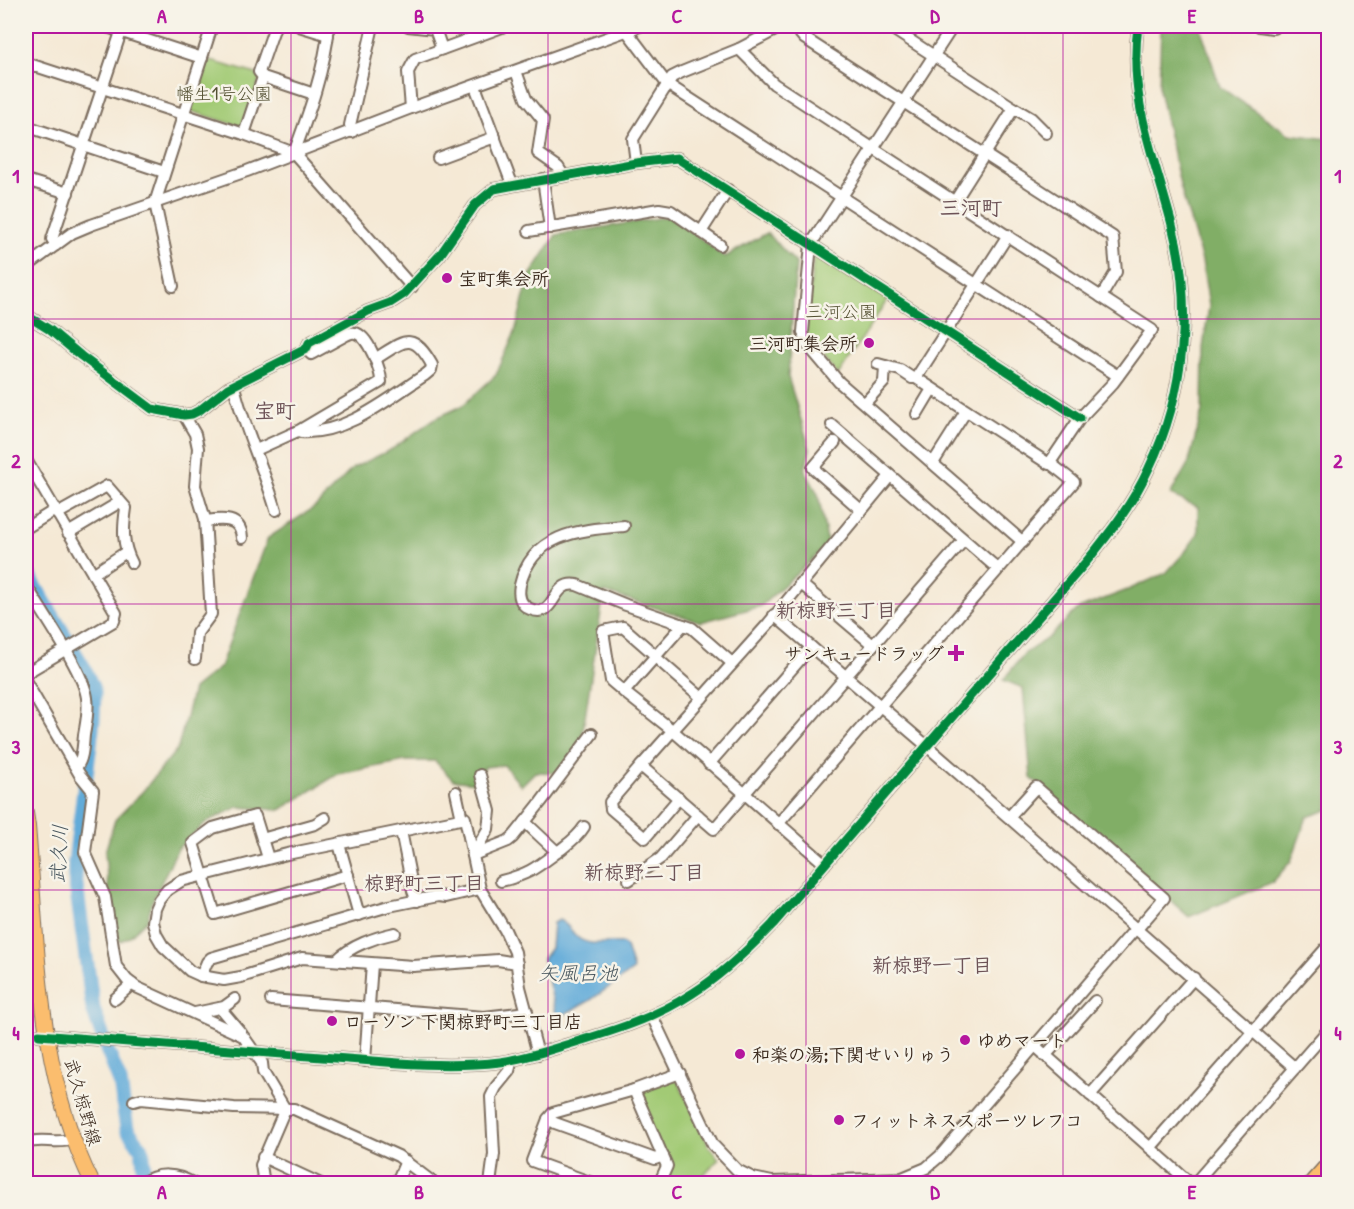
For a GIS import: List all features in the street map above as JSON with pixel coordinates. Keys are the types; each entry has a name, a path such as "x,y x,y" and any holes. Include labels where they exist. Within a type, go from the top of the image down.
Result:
{"highway":[{"path":"1311,1184 1329,1165"}],"main road":[{"name":"武久椋野線","path":"26,813 30,961"},
{"name":"武久椋野線","path":"26,934 44,1035 49,1080 85,1184"},
{"name":"武久椋野線","path":"70,1140 93,1184"}],"street":[{"path":"104,26 122,28 202,58"},
{"path":"173,286 154,203 212,26"},
{"path":"275,26 259,72 263,77 314,93"},
{"path":"294,153 314,93 329,30 298,26"},
{"path":"352,132 350,125 373,26"},
{"path":"408,26 435,29 442,49"},
{"path":"411,108 408,72 416,59 506,26"},
{"path":"26,267 56,244 90,225 247,171 411,108 516,71 624,28 640,26"},
{"path":"636,163 633,139 672,77 739,49 783,26"},
{"path":"794,26 804,38 1113,237 1116,272 1101,297"},
{"path":"888,26 1031,118 1046,133"},
{"path":"953,26 811,244 803,317 806,343 839,382 1023,542"},
{"path":"44,1035 365,1061 438,1065 481,1064 538,1054 616,1030 652,1016 694,993 735,961 773,924 1086,562 1116,525 1149,468 1172,407 1181,357 1183,308 1182,281 1172,225 1141,116 1136,74 1138,26"},
{"path":"1259,26 1273,28 1277,26"},
{"path":"56,244 52,239 122,28"},
{"path":"624,28 667,84 1119,376"},
{"path":"739,49 774,84 1152,330 1119,376 1080,418 1050,463"},
{"path":"26,63 244,134 294,153 412,287"},
{"path":"516,71 526,99 543,120 538,153 558,167 563,175"},
{"path":"244,134 263,77"},
{"path":"476,86 512,184"},
{"path":"955,201 1014,108"},
{"path":"26,126 164,172"},
{"path":"438,158 495,137"},
{"path":"26,315 50,330 152,409 184,415 192,414 228,388 306,349 309,343 368,311 390,303 412,287 440,255 476,205 494,189 563,175 678,158 1080,418"},
{"path":"543,179 550,228"},
{"path":"26,180 68,193"},
{"path":"701,232 728,190"},
{"path":"529,231 659,209 671,211 720,245"},
{"path":"916,378 1008,235"},
{"path":"256,450 297,431 380,384 375,359 364,339 355,333 346,335 311,354 306,349"},
{"path":"297,431 306,432 353,422 425,375 431,370 432,365 417,344 411,341 402,343 375,359"},
{"path":"778,824 1074,482 1050,463 1048,464 916,378 900,370 882,365 884,382 865,403"},
{"path":"234,386 270,485 276,510"},
{"path":"917,414 932,389"},
{"path":"933,463 966,411"},
{"path":"184,415 195,434 198,448 195,486 205,521 211,614 197,633 195,659"},
{"path":"831,425 998,569"},
{"path":"835,442 813,468 861,510"},
{"path":"26,460 116,613 114,621 26,673"},
{"path":"679,798 645,838 611,809 610,802 774,615 890,476"},
{"path":"26,528 107,486 126,508 123,528 126,552 132,563"},
{"path":"68,533 120,502"},
{"path":"205,521 225,519 237,523 242,531 242,538"},
{"path":"624,526 566,534 551,542 538,552 526,571 520,584 520,600 532,610 544,609 551,605 560,588 571,584 692,628 732,663"},
{"path":"641,766 714,829 963,540"},
{"path":"93,574 126,552"},
{"path":"800,583 873,645"},
{"path":"26,585 68,647 83,682 87,698 79,771"},
{"path":"774,615 1137,928 1295,1068"},
{"path":"624,692 682,625"},
{"path":"702,698 623,627 603,631 611,681 672,730 825,864"},
{"path":"709,764 811,647"},
{"path":"26,682 93,791 85,852 105,897 116,966 132,984 146,993 243,1036"},
{"path":"473,855 508,841 592,734"},
{"path":"473,855 488,830 490,811 480,775"},
{"path":"652,1016 713,1145 728,1162 744,1174 772,1182 902,1178 918,1173 933,1162 1164,898 1036,787 1009,817"},
{"path":"456,792 462,819"},
{"path":"629,880 661,858 698,815"},
{"path":"267,858 255,816 213,828 193,843 214,914 348,875"},
{"path":"262,839 315,824 325,818"},
{"path":"517,963 498,960 432,966 302,958 224,980 201,976 189,971 163,946 156,934 153,922 157,904 167,890 181,881 267,858 465,818 480,889 512,942 517,963 517,972 538,1054"},
{"path":"525,822 557,852"},
{"path":"501,881 532,871 577,837 584,827"},
{"path":"401,831 417,901"},
{"path":"339,844 359,915"},
{"path":"201,976 211,958 359,915 438,896 446,897 480,889"},
{"path":"337,960 343,954 380,936 395,933"},
{"path":"1150,1148 1329,946"},
{"path":"365,1061 372,964"},
{"path":"1090,1095 1194,978"},
{"path":"115,999 132,984"},
{"path":"195,1013 220,1008 235,999"},
{"path":"271,1000 484,1017 527,1012"},
{"path":"1045,1056 1095,1000"},
{"path":"220,1008 262,1063 263,1072 285,1109"},
{"path":"1034,1045 1192,1184 1329,1030"},
{"path":"490,1184 494,1154 491,1097 509,1071 512,1060"},
{"path":"595,1184 532,1161 553,1113 634,1090 680,1073"},
{"path":"634,1090 667,1166 661,1183"},
{"path":"134,1101 141,1099 234,1108 294,1109 398,1156 435,1184"},
{"path":"264,1184 261,1165 263,1157 285,1109"},
{"path":"549,1119 555,1124 606,1143 655,1158 663,1156"},
{"path":"26,1143 35,1140 61,1143 70,1140"},
{"path":"263,1157 321,1184"},
{"path":"396,1184 406,1161"},
{"path":"146,1181 174,1175 194,1184"}],"green space":[{"path":"1161,26 1200,26 1220,87 1289,134 1328,139 1328,810 1307,817 1291,861 1273,882 1189,917 1031,778 1023,688 1003,680 1024,654 1049,637 1078,609 1166,573 1198,534 1198,507 1170,495 1189,462 1202,411 1203,348 1209,306 1202,261 1181,189 1159,90"},
{"name":"幡生1号公園","path":"204,59 256,74 260,79 242,127 191,111 188,108"},
{"path":"671,216 725,257 767,233 796,263 788,377 810,449 805,470 818,494 828,545 761,606 701,622 604,592 581,744 558,773 535,772 521,786 504,765 485,767 474,783 453,780 435,761 405,761 338,774 280,810 238,807 207,822 178,848 151,904 148,919 129,937 119,942 110,913 105,852 115,820 143,791 178,748 193,689 220,667 268,538 315,507 353,468 392,449 434,419 462,406 496,375 515,332 529,277 556,235"},
{"name":"三河公園","path":"814,252 888,299 838,375 811,342 806,331"},
{"path":"673,1079 679,1083 710,1148 719,1159 695,1183 682,1183 667,1177 641,1096 642,1091"}],"water":[{"name":"矢風呂池","path":"559,920 577,937 587,942 621,943 626,947 633,969 589,1001 557,1018 543,959 551,948 553,923"}],"waterway":[{"name":"武久川","path":"26,571 84,668 94,692 93,720 75,877 93,1009 120,1082 127,1129 141,1148 145,1184"}],"cycle path":[{"path":"39,1035 399,1063 449,1065 500,1062 525,1057 615,1030 663,1010 704,986 745,952 773,924 1095,551 1136,493 1161,440 1178,379 1182,348 1182,286 1179,255 1140,103 1136,53 1138,26"},
{"path":"26,315 50,330 152,409 184,415 192,414 228,388 306,349 309,343 404,294 440,255 475,205 494,189 636,163 677,158 1080,418"}],"place":[{"name":"宝町集会所","path":"447,278"},
{"name":"三河町集会所","path":"869,343"},
{"name":"サンキュードラッグ","path":"956,653"},
{"name":"ローソン 下関椋野町三丁目店","path":"332,1021"},
{"name":"ゆめマート","path":"965,1040"},
{"name":"和楽の湯;下関せいりゅう","path":"740,1054"},
{"name":"フィットネススポーツレフコ","path":"839,1120"}],"district":[{"name":"三河町","path":"971,207"},
{"name":"宝町","path":"275,410"},
{"name":"新椋野三丁目","path":"836,609"},
{"name":"新椋野二丁目","path":"644,871"},
{"name":"椋野町三丁目","path":"424,882"},
{"name":"新椋野一丁目","path":"932,964"}]}
